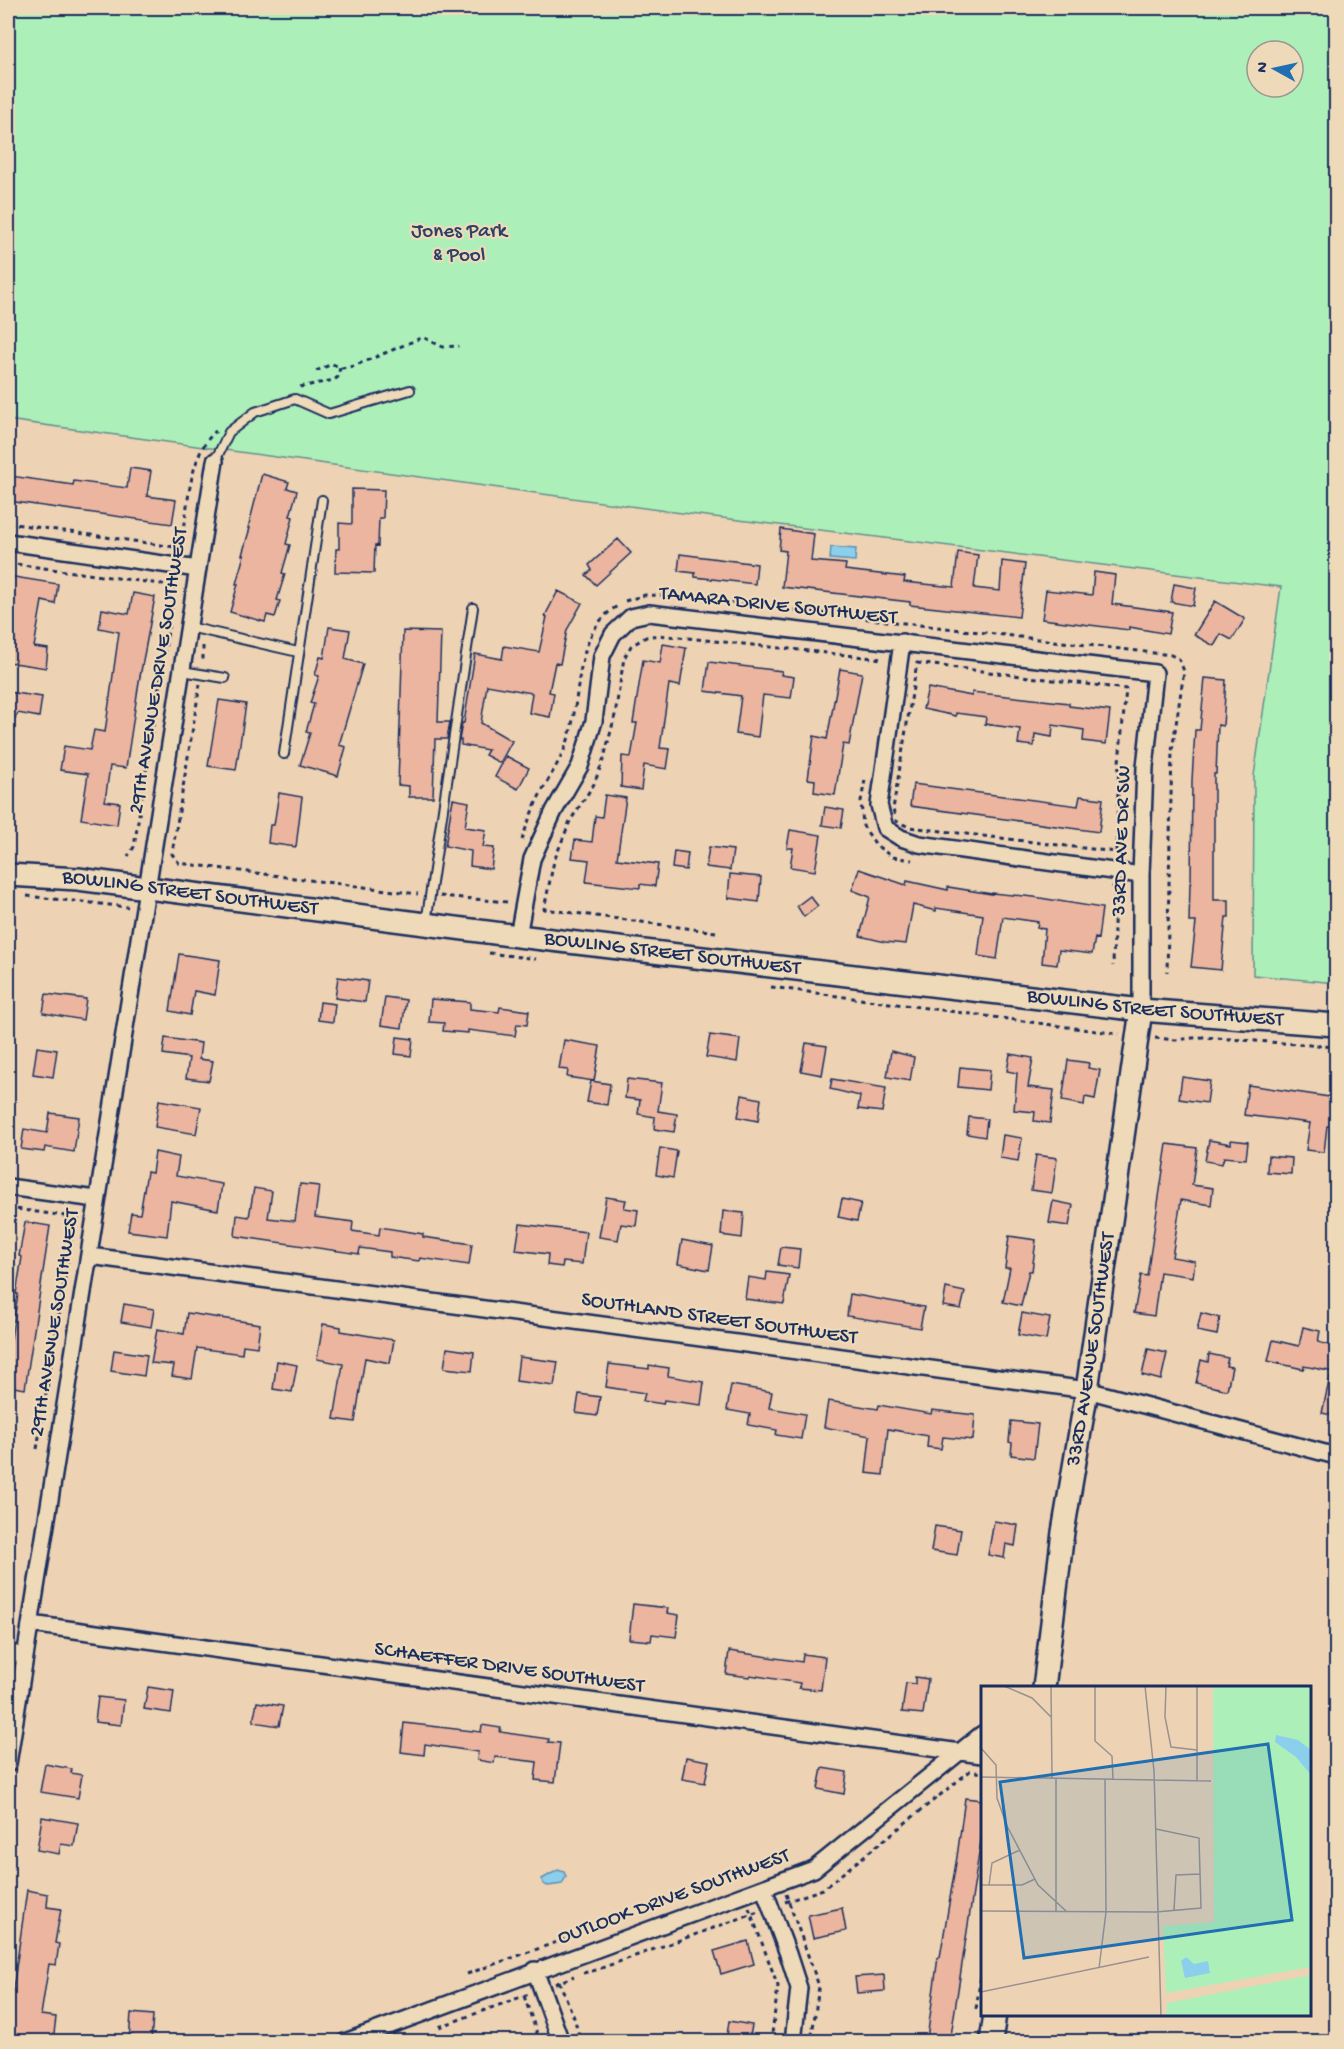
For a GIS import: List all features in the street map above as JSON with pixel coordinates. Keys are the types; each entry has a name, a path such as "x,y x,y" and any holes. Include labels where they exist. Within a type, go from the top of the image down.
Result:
{"main road":[{"name":"BOWLING STREET SOUTHWEST","path":"8,875 78,879 146,887 518,936 1140,1010 1336,1026"},
{"name":"33RD AVENUE SOUTHWEST","path":"1042,1686 1063,1532 1087,1390 1140,1010"},
{"path":"987,2016 991,2042"}],"street":[{"name":"29TH AVENUE DRIVE SOUTHWEST","path":"146,887 215,461"},
{"path":"8,542 198,569"},
{"name":"TAMARA DRIVE SOUTHWEST","path":"518,936 532,860 554,811 580,766 594,721 602,656 613,634 631,617 649,613 1155,673"},
{"path":"903,642 879,805 885,828 901,838 919,844 1141,875"},
{"name":"33RD AVE DR SW","path":"1140,1010 1145,767 1155,673"},
{"name":"29TH AVENUE SOUTHWEST","path":"8,1764 90,1256 96,1199 146,887"},
{"path":"8,1187 96,1199"},
{"name":"SOUTHLAND STREET SOUTHWEST","path":"90,1256 1087,1390 1336,1456"},
{"name":"SCHAEFFER DRIVE SOUTHWEST","path":"31,1624 981,1755"},
{"path":"8,1653 25,1655"},
{"name":"OUTLOOK DRIVE SOUTHWEST","path":"345,2042 814,1869 981,1735"},
{"path":"764,1889 789,1954 799,1988 793,2042"},
{"path":"535,1970 561,2042"}],"lane":[{"path":"215,461 229,432 255,412 295,399 329,414 410,390"},
{"path":"284,754 322,500"},
{"path":"426,924 472,608"},
{"path":"189,627 298,652"},
{"path":"182,672 225,678"}],"path":[{"path":"316,371 332,364 342,368 354,366 423,337 443,347 459,346"},
{"path":"8,523 182,548"},
{"path":"8,563 175,586 134,847 128,856"},
{"path":"205,630 201,674 172,854 179,863 507,903"},
{"path":"716,932 544,909 554,861 570,822 594,784 604,758 615,715 624,658 631,646 646,637 659,635 885,660"},
{"path":"917,663 1126,689 1119,762 1116,852 909,827 896,821 892,809 917,663"},
{"path":"865,778 861,801 863,826 876,845 892,857 915,860"},
{"path":"1107,884 1114,888 1113,966"},
{"path":"21,896 123,907"},
{"path":"489,953 547,960"},
{"path":"764,986 1137,1036 1176,1040 1203,1037 1336,1047"},
{"path":"37,1449 79,1197"},
{"path":"8,1208 94,1221"},
{"path":"781,1904 823,1889 970,1771 981,1773"},
{"path":"744,1896 778,1986 771,2042"},
{"path":"553,1985 580,1973 596,1970 760,1912"},
{"path":"467,1974 571,1937"},
{"path":"557,1975 575,2020 580,2042"},
{"path":"439,2027 531,1993"},
{"path":"524,1996 540,2042"}],"green space":[{"name":"Jones Park & Pool","path":"8,8 1336,8 1336,983 1253,975 1254,776 1281,587 666,511 8,420"}],"water":[{"path":"831,547 856,549 855,561 830,559"},
{"path":"558,1870 564,1872 566,1876 562,1884 548,1886 543,1884 542,1879"}],"building":[{"path":"130,468 151,471 147,496 176,500 172,524 8,501 11,476 73,485 74,481 127,488"},
{"path":"262,474 289,482 287,488 297,491 290,516 293,517 286,544 290,545 282,573 285,574 277,600 280,601 275,617 267,615 265,622 230,612"},
{"path":"352,489 384,490 383,518 379,518 378,546 375,545 374,573 335,572 336,549 339,549 339,523 352,524"},
{"path":"781,529 814,534 811,561 846,564 845,570 905,577 904,582 954,587 958,552 978,555 974,588 1000,591 1002,561 1025,564 1019,617 782,587 786,551 779,550"},
{"path":"618,539 631,553 596,585 586,575 592,570 589,565"},
{"path":"680,554 757,564 755,584 695,577 695,573 678,571"},
{"path":"1094,572 1115,575 1112,604 1172,612 1168,634 1129,627 1129,630 1042,619 1046,590 1092,595"},
{"path":"8,576 58,584 55,604 42,601 34,647 48,649 46,668 8,662"},
{"path":"1174,584 1196,588 1193,606 1171,602"},
{"path":"558,591 582,603 567,630 560,664 555,663 549,692 554,693 550,717 529,713 532,693 487,685 481,723 512,741 500,763 485,755 488,750 461,745 461,740 459,740 462,723 464,723 475,654 502,659 504,646 539,652 547,617 545,616"},
{"path":"133,593 155,597 126,768 110,766 105,801 120,803 117,825 81,819 88,774 60,770 64,746 90,750 94,730 105,732 119,632 99,628 102,609 129,614"},
{"path":"1215,601 1245,619 1232,640 1221,634 1214,646 1194,635"},
{"path":"329,627 350,630 345,659 363,664 339,745 346,747 338,776 300,765 310,733 306,732 314,704 310,703 319,676 315,675 320,657 324,658"},
{"path":"403,631 441,632 438,722 450,722 447,739 435,739 433,797 409,797 409,786 398,785"},
{"path":"663,644 686,648 680,686 669,684 660,748 670,749 667,769 644,765 641,790 621,787 622,756 631,757 637,723 633,723 643,660 660,663"},
{"path":"709,662 782,671 781,675 794,677 791,698 763,695 758,737 736,734 741,696 705,691"},
{"path":"840,669 862,673 849,745 843,744 835,795 814,792 815,780 808,779 814,736 827,739"},
{"path":"1205,678 1226,680 1223,726 1218,725 1216,774 1214,774 1214,900 1229,900 1229,917 1226,917 1221,970 1191,967 1196,922 1189,922 1192,780 1195,730 1200,730"},
{"path":"928,688 972,696 972,692 1069,703 1069,706 1110,711 1106,744 1083,741 1084,730 1053,725 1052,737 1035,734 1034,746 1018,744 1020,729 985,724 986,717 956,713 956,716 923,709"},
{"path":"8,692 42,697 39,717 18,713 8,731"},
{"path":"219,700 246,704 236,770 208,766"},
{"path":"506,756 529,768 518,789 495,777"},
{"path":"913,784 1078,806 1080,796 1103,799 1099,832 910,806"},
{"path":"279,793 302,797 296,847 268,843 270,825 274,825"},
{"path":"605,795 626,798 617,859 658,864 655,886 640,884 640,888 586,882 589,860 572,858 575,840 592,842 595,816 602,817"},
{"path":"453,799 469,802 465,827 486,830 483,847 494,848 491,869 470,866 471,851 445,846"},
{"path":"825,807 844,810 841,828 822,825"},
{"path":"790,830 821,835 815,871 790,867 793,848 787,848"},
{"path":"709,847 733,850 730,870 706,867"},
{"path":"674,851 688,853 686,870 672,868"},
{"path":"859,869 906,885 907,881 948,890 948,887 992,894 1034,897 1102,908 1098,939 1095,938 1092,954 1059,950 1057,965 1042,963 1045,929 1037,928 1038,922 1003,917 997,959 978,956 983,915 936,908 936,911 913,905 906,944 860,936 870,897 852,890"},
{"path":"730,874 761,877 759,902 728,898"},
{"path":"810,896 818,906 804,917 797,906"},
{"path":"179,954 220,960 215,995 194,991 190,1015 170,1011"},
{"path":"338,977 368,981 365,1002 335,998"},
{"path":"46,994 86,999 83,1020 43,1013"},
{"path":"385,997 406,1000 402,1028 381,1025"},
{"path":"431,999 470,1002 470,1009 499,1012 500,1007 529,1011 527,1025 517,1024 515,1036 468,1030 468,1033 443,1031 444,1023 429,1022"},
{"path":"320,1002 335,1004 333,1022 318,1020"},
{"path":"710,1035 740,1039 737,1062 706,1057"},
{"path":"397,1037 413,1039 411,1056 395,1054"},
{"path":"165,1038 201,1043 199,1059 213,1061 209,1081 186,1078 189,1058 163,1054"},
{"path":"564,1040 600,1046 594,1081 567,1077 568,1070 559,1069"},
{"path":"806,1043 827,1046 822,1075 801,1071"},
{"path":"37,1047 57,1050 53,1077 33,1074"},
{"path":"891,1051 914,1057 910,1081 887,1077"},
{"path":"1010,1054 1033,1058 1028,1087 1054,1090 1050,1123 1034,1121 1035,1112 1014,1110 1017,1073 1007,1071"},
{"path":"1068,1060 1089,1063 1088,1068 1100,1070 1095,1099 1085,1097 1084,1105 1062,1101"},
{"path":"960,1067 990,1070 988,1090 958,1087"},
{"path":"1182,1077 1210,1081 1207,1103 1179,1099"},
{"path":"627,1079 662,1083 658,1111 677,1114 674,1132 654,1129 655,1117 638,1114 640,1100 625,1098"},
{"path":"832,1079 886,1088 882,1112 858,1109 860,1096 830,1089"},
{"path":"591,1081 610,1084 607,1105 587,1102"},
{"path":"1248,1085 1336,1098 1336,1127 1327,1126 1324,1152 1306,1150 1310,1123 1244,1115"},
{"path":"742,1095 761,1099 758,1121 738,1117"},
{"path":"159,1100 201,1107 196,1134 155,1127"},
{"path":"50,1113 79,1117 74,1152 45,1147 44,1152 21,1149 24,1129 47,1133"},
{"path":"969,1117 987,1119 985,1137 967,1134"},
{"path":"1003,1135 1022,1138 1018,1161 1000,1158"},
{"path":"1209,1140 1231,1144 1231,1140 1248,1142 1246,1159 1224,1157 1222,1164 1205,1161"},
{"path":"1167,1144 1197,1148 1192,1185 1213,1188 1211,1205 1181,1200 1172,1257 1195,1261 1193,1277 1160,1272 1154,1316 1134,1313 1141,1275 1147,1276"},
{"path":"660,1148 677,1151 673,1178 656,1175"},
{"path":"155,1152 179,1157 176,1176 222,1184 218,1210 171,1201 167,1236 128,1231 131,1213 140,1214 147,1172 152,1173"},
{"path":"1036,1155 1057,1158 1052,1193 1031,1190"},
{"path":"1268,1156 1292,1158 1291,1174 1267,1172"},
{"path":"300,1184 319,1186 315,1217 353,1222 352,1231 379,1235 380,1227 423,1234 423,1237 472,1244 469,1265 420,1258 419,1261 390,1257 390,1252 360,1248 359,1254 235,1236 237,1215 249,1217 254,1188 272,1191 268,1218 295,1221"},
{"path":"606,1197 626,1200 624,1208 638,1210 636,1226 621,1224 618,1240 599,1237"},
{"path":"842,1199 861,1203 857,1221 838,1217"},
{"path":"1053,1201 1073,1205 1069,1226 1049,1223"},
{"path":"723,1211 744,1213 742,1238 721,1235"},
{"path":"25,1222 50,1226 25,1389 8,1386 8,1358 18,1294 16,1294 22,1257 19,1256"},
{"path":"520,1224 586,1232 582,1264 563,1262 562,1267 547,1265 548,1254 516,1250"},
{"path":"1009,1236 1036,1240 1032,1271 1029,1271 1021,1306 1003,1302 1010,1268 1005,1268"},
{"path":"682,1240 713,1246 709,1270 678,1264"},
{"path":"781,1247 800,1249 798,1268 778,1265"},
{"path":"767,1272 789,1275 784,1304 745,1299 748,1277 766,1280"},
{"path":"946,1288 965,1292 961,1309 943,1306"},
{"path":"850,1294 924,1307 920,1328 847,1316"},
{"path":"124,1304 154,1309 151,1327 121,1322"},
{"path":"187,1313 260,1324 257,1347 243,1345 242,1354 197,1348 192,1379 172,1376 174,1365 151,1363 157,1329 184,1334"},
{"path":"1022,1313 1050,1318 1046,1340 1018,1335"},
{"path":"1201,1313 1220,1318 1217,1335 1197,1331"},
{"path":"323,1324 341,1327 341,1331 394,1340 390,1363 365,1358 355,1422 334,1419 343,1364 317,1359"},
{"path":"1303,1327 1320,1331 1318,1342 1336,1347 1334,1372 1304,1366 1303,1369 1268,1361 1273,1340 1299,1346"},
{"path":"447,1348 474,1352 472,1371 444,1368"},
{"path":"1148,1349 1167,1353 1161,1380 1142,1375"},
{"path":"114,1350 147,1355 144,1376 111,1371"},
{"path":"1209,1354 1228,1358 1226,1366 1232,1367 1227,1390 1196,1383 1201,1360 1208,1362"},
{"path":"519,1357 558,1362 554,1386 516,1381"},
{"path":"277,1361 297,1365 292,1392 273,1389"},
{"path":"609,1364 649,1369 649,1365 669,1368 668,1376 704,1382 701,1405 664,1400 663,1404 643,1401 645,1393 606,1387"},
{"path":"1331,1373 1336,1374 1336,1416 1322,1413"},
{"path":"731,1385 772,1392 769,1408 805,1414 801,1439 776,1435 777,1430 748,1425 750,1414 727,1410"},
{"path":"579,1394 600,1397 597,1416 576,1413"},
{"path":"828,1401 878,1409 879,1405 931,1414 932,1410 975,1415 973,1440 943,1437 941,1449 927,1447 928,1436 888,1429 883,1475 866,1473 870,1436 824,1427"},
{"path":"1011,1421 1038,1424 1034,1458 1011,1455 1012,1443 1009,1442"},
{"path":"994,1521 1018,1525 1015,1546 1006,1544 1004,1558 988,1555"},
{"path":"935,1526 961,1530 957,1555 931,1551"},
{"path":"633,1604 668,1608 667,1613 679,1615 676,1637 652,1634 651,1641 629,1639"},
{"path":"729,1651 802,1662 803,1654 825,1657 821,1690 799,1688 800,1683 750,1675 749,1677 726,1674"},
{"path":"915,1677 928,1679 923,1714 902,1712 906,1683 915,1684"},
{"path":"148,1687 174,1691 171,1713 144,1709"},
{"path":"98,1697 124,1700 121,1725 95,1722"},
{"path":"257,1702 283,1706 279,1726 253,1722"},
{"path":"404,1723 481,1732 482,1725 501,1728 500,1732 549,1739 548,1742 560,1743 555,1782 535,1780 537,1762 495,1757 494,1763 477,1760 478,1752 425,1744 424,1755 401,1752"},
{"path":"686,1757 709,1761 705,1783 682,1779"},
{"path":"45,1764 72,1769 71,1773 82,1775 78,1798 40,1792"},
{"path":"822,1768 847,1772 844,1794 818,1789"},
{"path":"965,1798 981,1800 981,1840 950,2042 941,2042 927,2039 938,1957 940,1957"},
{"path":"42,1817 78,1823 74,1846 61,1844 59,1854 37,1850"},
{"path":"27,1890 48,1894 47,1907 61,1909 55,1943 59,1944 56,1965 49,1964 41,2015 56,2017 53,2042 14,2042 15,2037 8,2036 8,2011 10,2011"},
{"path":"842,1908 846,1931 813,1938 808,1915"},
{"path":"748,1941 754,1964 721,1974 714,1951"},
{"path":"884,1975 885,1991 857,1993 855,1977"},
{"path":"131,2013 153,2015 151,2042 129,2042"},
{"path":"729,2021 752,2025 749,2042 726,2042"}]}
